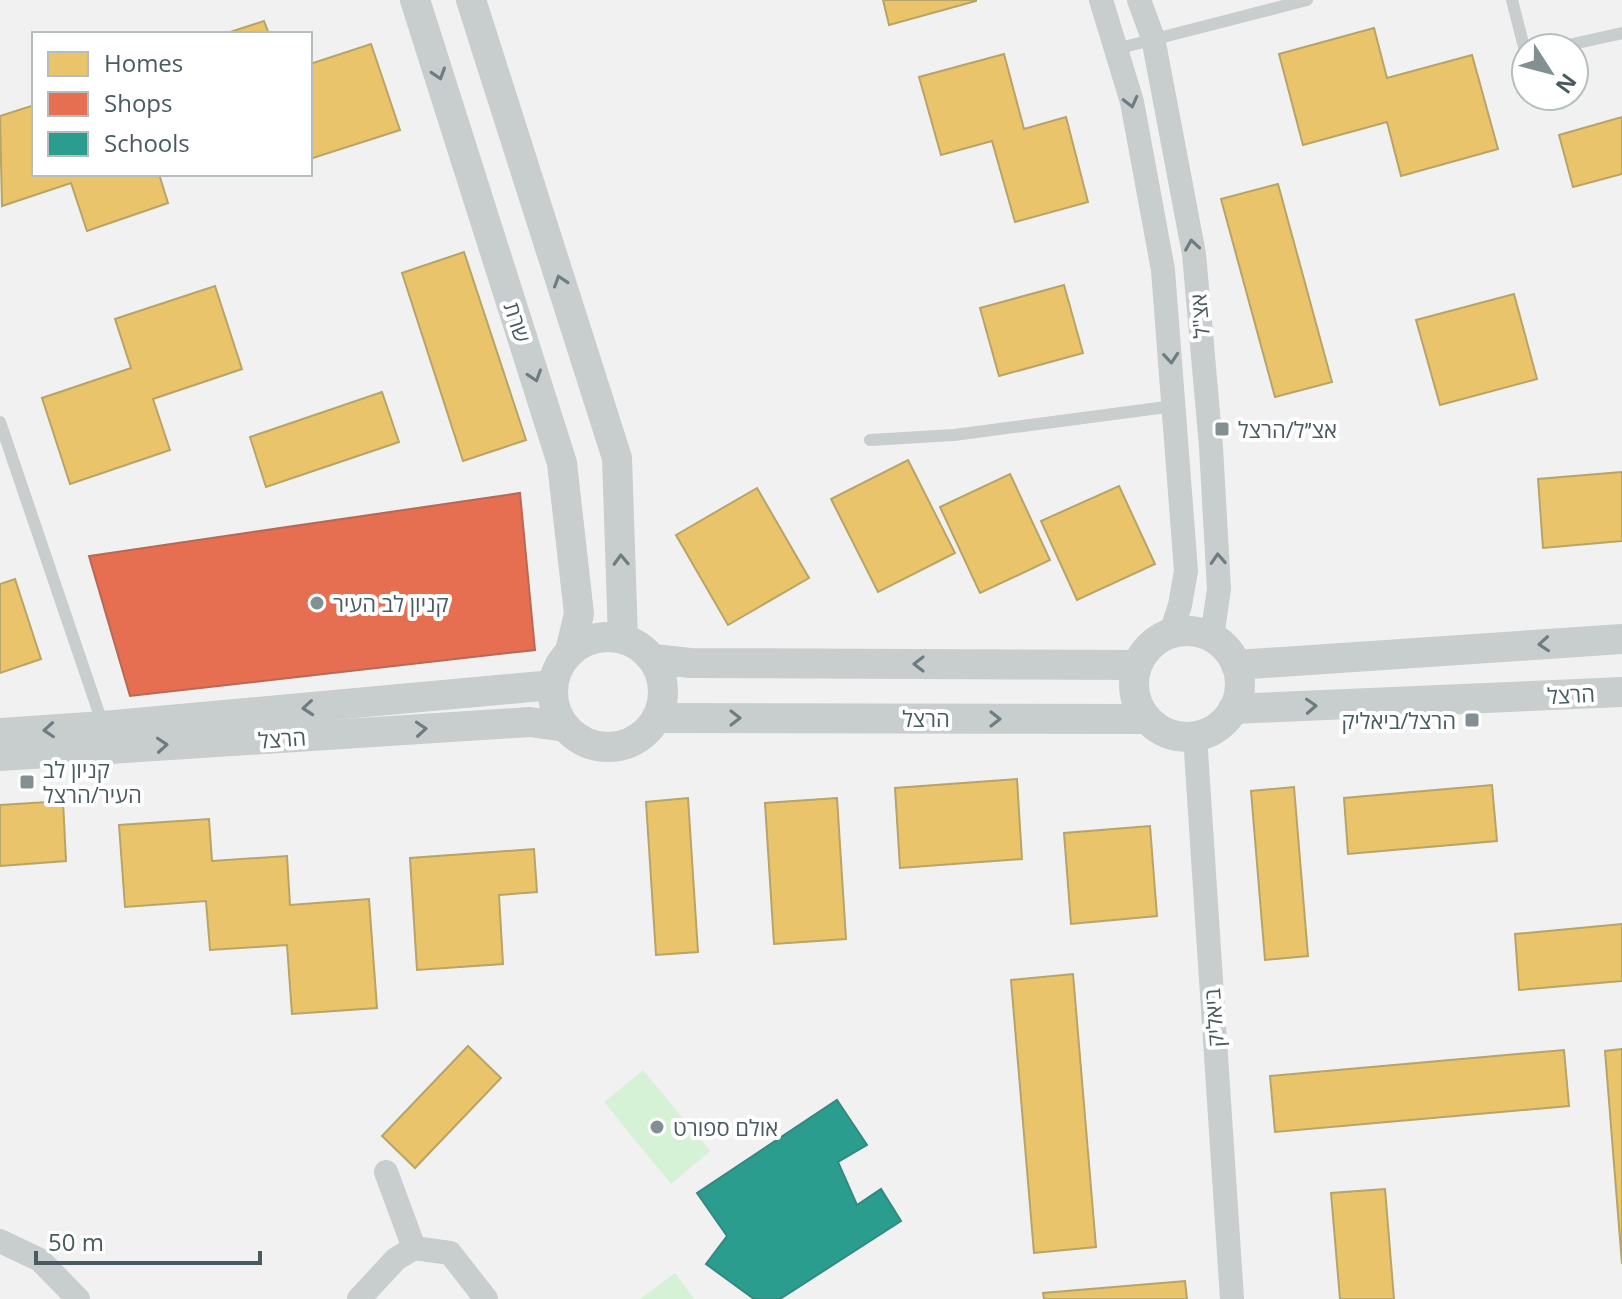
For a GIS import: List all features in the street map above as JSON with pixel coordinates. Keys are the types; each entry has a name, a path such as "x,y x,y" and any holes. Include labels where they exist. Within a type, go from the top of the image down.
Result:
{"street":[{"name":"שרת","path":"415,0 562,463 579,614 570,651"},
{"path":"471,0 617,458 623,638"},
{"name":"אצ\"ל","path":"1101,0 1132,102 1163,270 1186,571 1171,633"},
{"name":"אצ\"ל","path":"1139,0 1153,38 1194,254 1211,447 1219,589 1212,637"},
{"path":"1199,631 1212,637 1227,648 1236,665 1240,687 1233,709 1223,722 1210,731 1195,736 1168,734 1146,719 1134,694 1137,665 1150,645 1171,633 1199,631"},
{"path":"604,636 623,638 640,646 653,659 660,673 663,688 657,718 648,730 621,746 605,748 590,745 576,738 557,715 553,685 562,661 570,651 586,641 604,636"},
{"path":"1236,665 1622,639"},
{"path":"653,659 706,664 1137,665"},
{"name":"הרצל","path":"0,733 553,685"},
{"name":"הרצל","path":"1233,709 1622,692"},
{"name":"הרצל","path":"657,718 1146,719"},
{"name":"הרצל","path":"0,756 530,722 565,727"},
{"name":"ביאליק","path":"1195,736 1232,1299"},
{"path":"386,1172 414,1248"},
{"path":"0,1241 40,1260 78,1299"},
{"path":"359,1299 396,1259 414,1248 450,1253 486,1299"}],"lane":[{"path":"1116,49 1307,0"},
{"path":"1512,0 1520,32"},
{"path":"1590,40 1622,33"},
{"path":"870,440 954,435 1174,406"},
{"path":"0,422 103,726"}],"green space":[{"name":"אולם ספורט","path":"643,1070 710,1151 671,1184 604,1102"},
{"path":"675,1273 694,1299 640,1299"}],"building: Homes":[{"path":"883,0 976,0 976,1 889,25"},
{"path":"264,21 268,32 230,32"},
{"path":"1374,28 1387,78 1472,55 1498,149 1401,176 1387,122 1303,145 1279,54"},
{"path":"371,44 400,130 312,158 312,63"},
{"path":"1004,54 1024,129 1066,117 1088,202 1015,222 992,141 941,155 919,77"},
{"path":"32,106 32,176 160,176 168,203 87,231 71,183 2,206 0,116"},
{"path":"1622,117 1622,174 1573,187 1559,135"},
{"path":"1278,184 1332,382 1275,397 1221,199"},
{"path":"464,252 526,440 463,461 402,273"},
{"path":"1064,285 1083,353 999,376 980,308"},
{"path":"215,286 242,369 153,399 170,450 70,484 42,398 131,368 115,319"},
{"path":"1514,294 1537,379 1440,405 1416,320"},
{"path":"382,392 399,442 266,487 250,437"},
{"path":"908,460 955,553 878,592 831,499"},
{"path":"1622,472 1622,541 1543,548 1538,479"},
{"path":"1010,474 1050,560 980,593 940,507"},
{"path":"1119,486 1155,564 1077,600 1041,521"},
{"path":"757,488 809,578 728,625 676,535"},
{"path":"15,579 41,659 0,673 0,584"},
{"path":"1017,779 1022,859 900,868 895,788"},
{"path":"1492,785 1497,841 1348,854 1344,798"},
{"path":"1294,787 1308,956 1265,960 1251,791"},
{"path":"688,798 698,952 656,955 646,802"},
{"path":"837,798 846,939 774,944 765,803"},
{"path":"63,801 66,861 0,866 0,805"},
{"path":"209,819 212,861 287,856 290,905 369,899 377,1008 292,1014 287,945 210,950 206,901 125,907 119,825"},
{"path":"1150,826 1157,916 1071,924 1064,833"},
{"path":"534,849 537,892 499,895 503,964 417,970 410,858"},
{"path":"1622,924 1622,981 1519,990 1515,934"},
{"path":"1073,974 1096,1247 1034,1253 1011,980"},
{"path":"468,1046 501,1078 415,1168 382,1136"},
{"path":"1622,1049 1622,1264 1605,1051"},
{"path":"1564,1050 1569,1106 1275,1132 1270,1076"},
{"path":"1385,1189 1394,1299 1340,1299 1331,1193"},
{"path":"1185,1281 1187,1299 1044,1299 1043,1293"}],"building: Shops":[{"name":"קניון לב העיר","path":"520,493 535,650 130,696 89,556"}],"building: Schools":[{"path":"837,1100 867,1145 838,1162 857,1205 881,1189 901,1221 780,1299 754,1299 706,1264 727,1236 697,1193"}],"place":[{"name":"אצ״ל/הרצל","path":"1222,429"},
{"name":"קניון לב העיר","path":"317,603"},
{"name":"הרצל/ביאליק","path":"1472,720"},
{"name":"קניון לב העיר/הרצל","path":"27,782"},
{"name":"אולם ספורט","path":"657,1127"}]}
